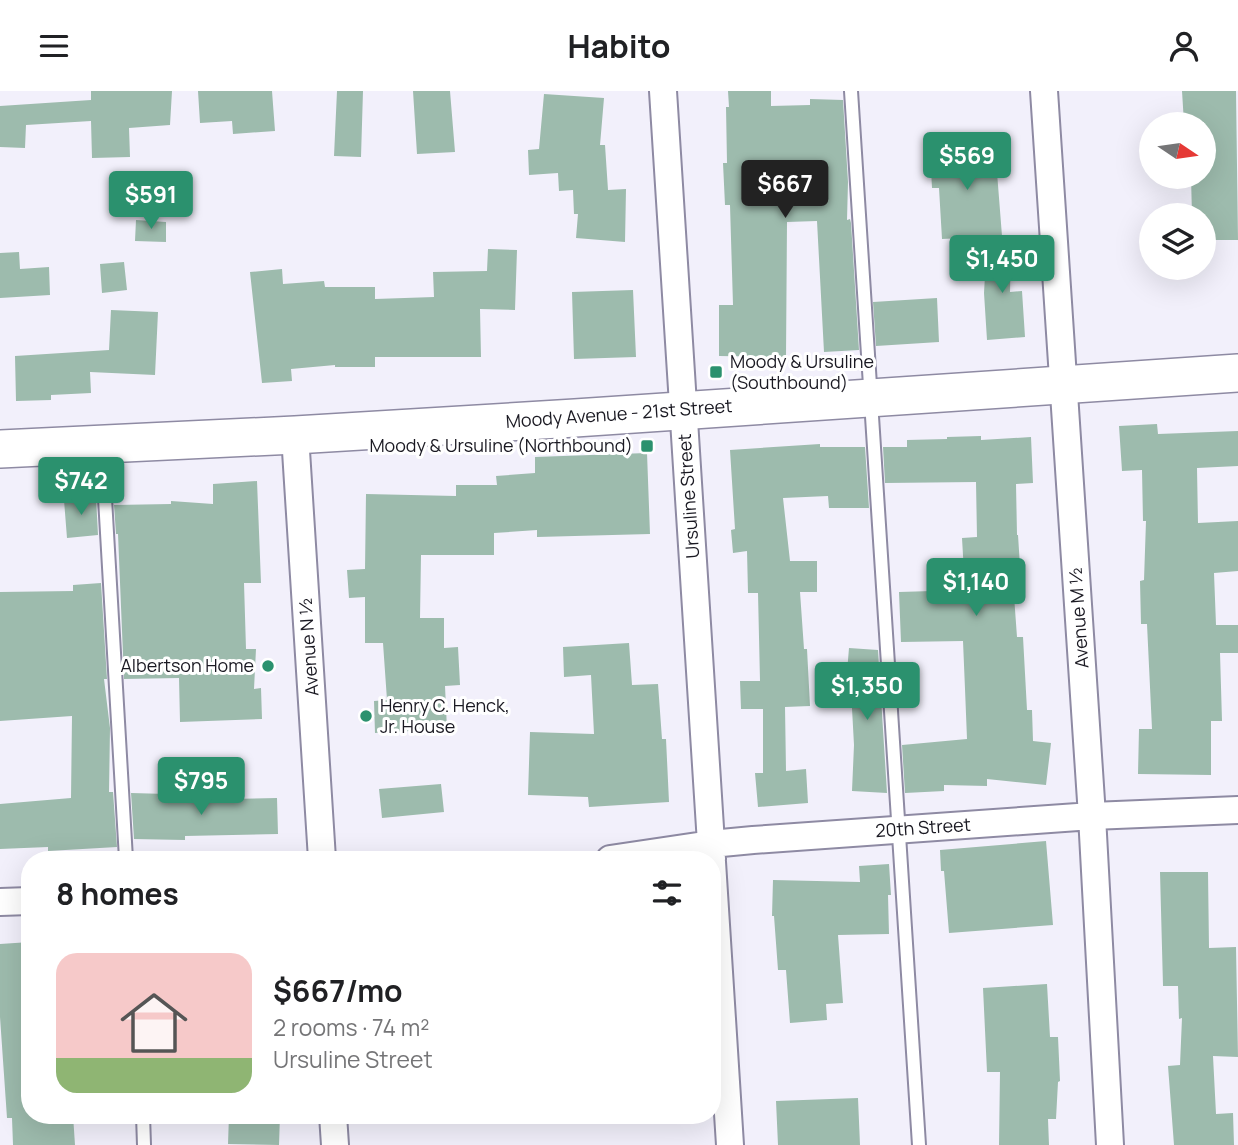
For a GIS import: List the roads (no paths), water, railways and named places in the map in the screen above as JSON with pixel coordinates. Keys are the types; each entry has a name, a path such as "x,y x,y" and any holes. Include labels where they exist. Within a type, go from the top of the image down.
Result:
{"main road":[{"name":"Moody Avenue - 21st Street","path":"0,449 295,435 1238,373"}],"street":[{"name":"Ursuline Street","path":"663,91 712,851"},
{"name":"Avenue M ½","path":"1044,91 1092,816 1110,1145"},
{"name":"Avenue N ½","path":"295,435 321,851"},
{"name":"20th Street","path":"721,854 899,830 1092,816 1238,810"},
{"path":"0,902 21,901"},
{"name":"Ursuline Street","path":"721,1000 730,1145"},
{"path":"334,1124 335,1145"}],"lane":[{"path":"851,91 919,1145"},
{"path":"102,443 126,851"},
{"path":"143,1124 144,1145"}],"place":[{"name":"Moody & Ursuline (Southbound)","path":"716,372"},
{"name":"Moody & Ursuline (Northbound)","path":"647,446"},
{"name":"Albertson Home","path":"268,666"},
{"name":"Henry C. Henck, Jr. House","path":"366,716"}]}
